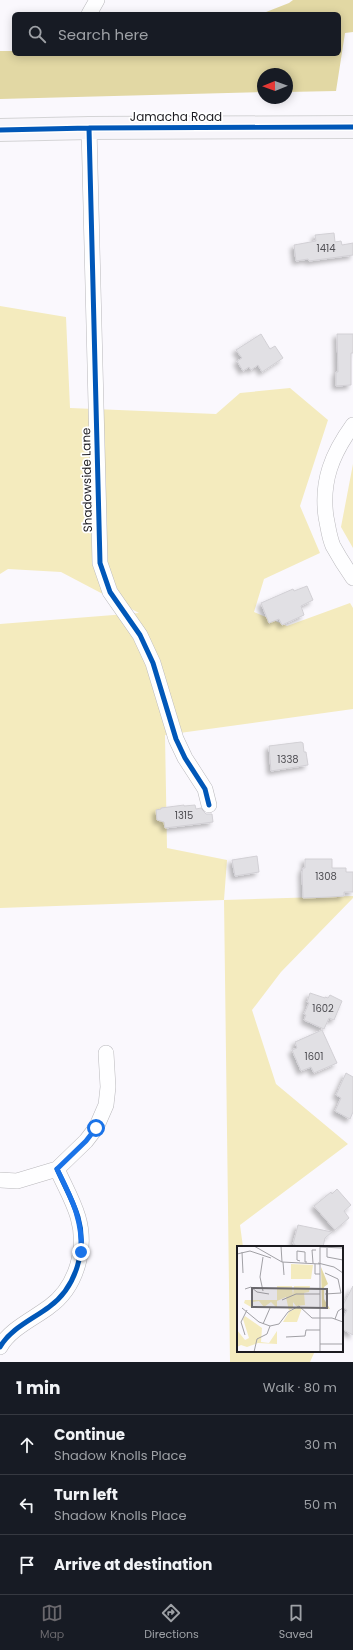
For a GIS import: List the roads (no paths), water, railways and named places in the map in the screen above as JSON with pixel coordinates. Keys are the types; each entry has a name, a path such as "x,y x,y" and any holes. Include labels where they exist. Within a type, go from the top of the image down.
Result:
{"main road":[{"name":"Jamacha Road","path":"0,130 89,128 353,127"}],"street":[{"path":"90,12 97,0"},
{"name":"Shadowside Lane","path":"89,128 100,563 110,592 140,635 153,663 176,739 185,758 205,789 210,805"},
{"path":"353,425 341,441 335,454 326,482 325,498 328,527 333,546 353,578"},
{"path":"0,1180 17,1181 57,1169 86,1141 96,1128 106,1105 108,1087 106,1053"},
{"path":"0,1347 15,1331 51,1306 61,1296 74,1275 78,1264 82,1240 78,1217 57,1169"}]}
